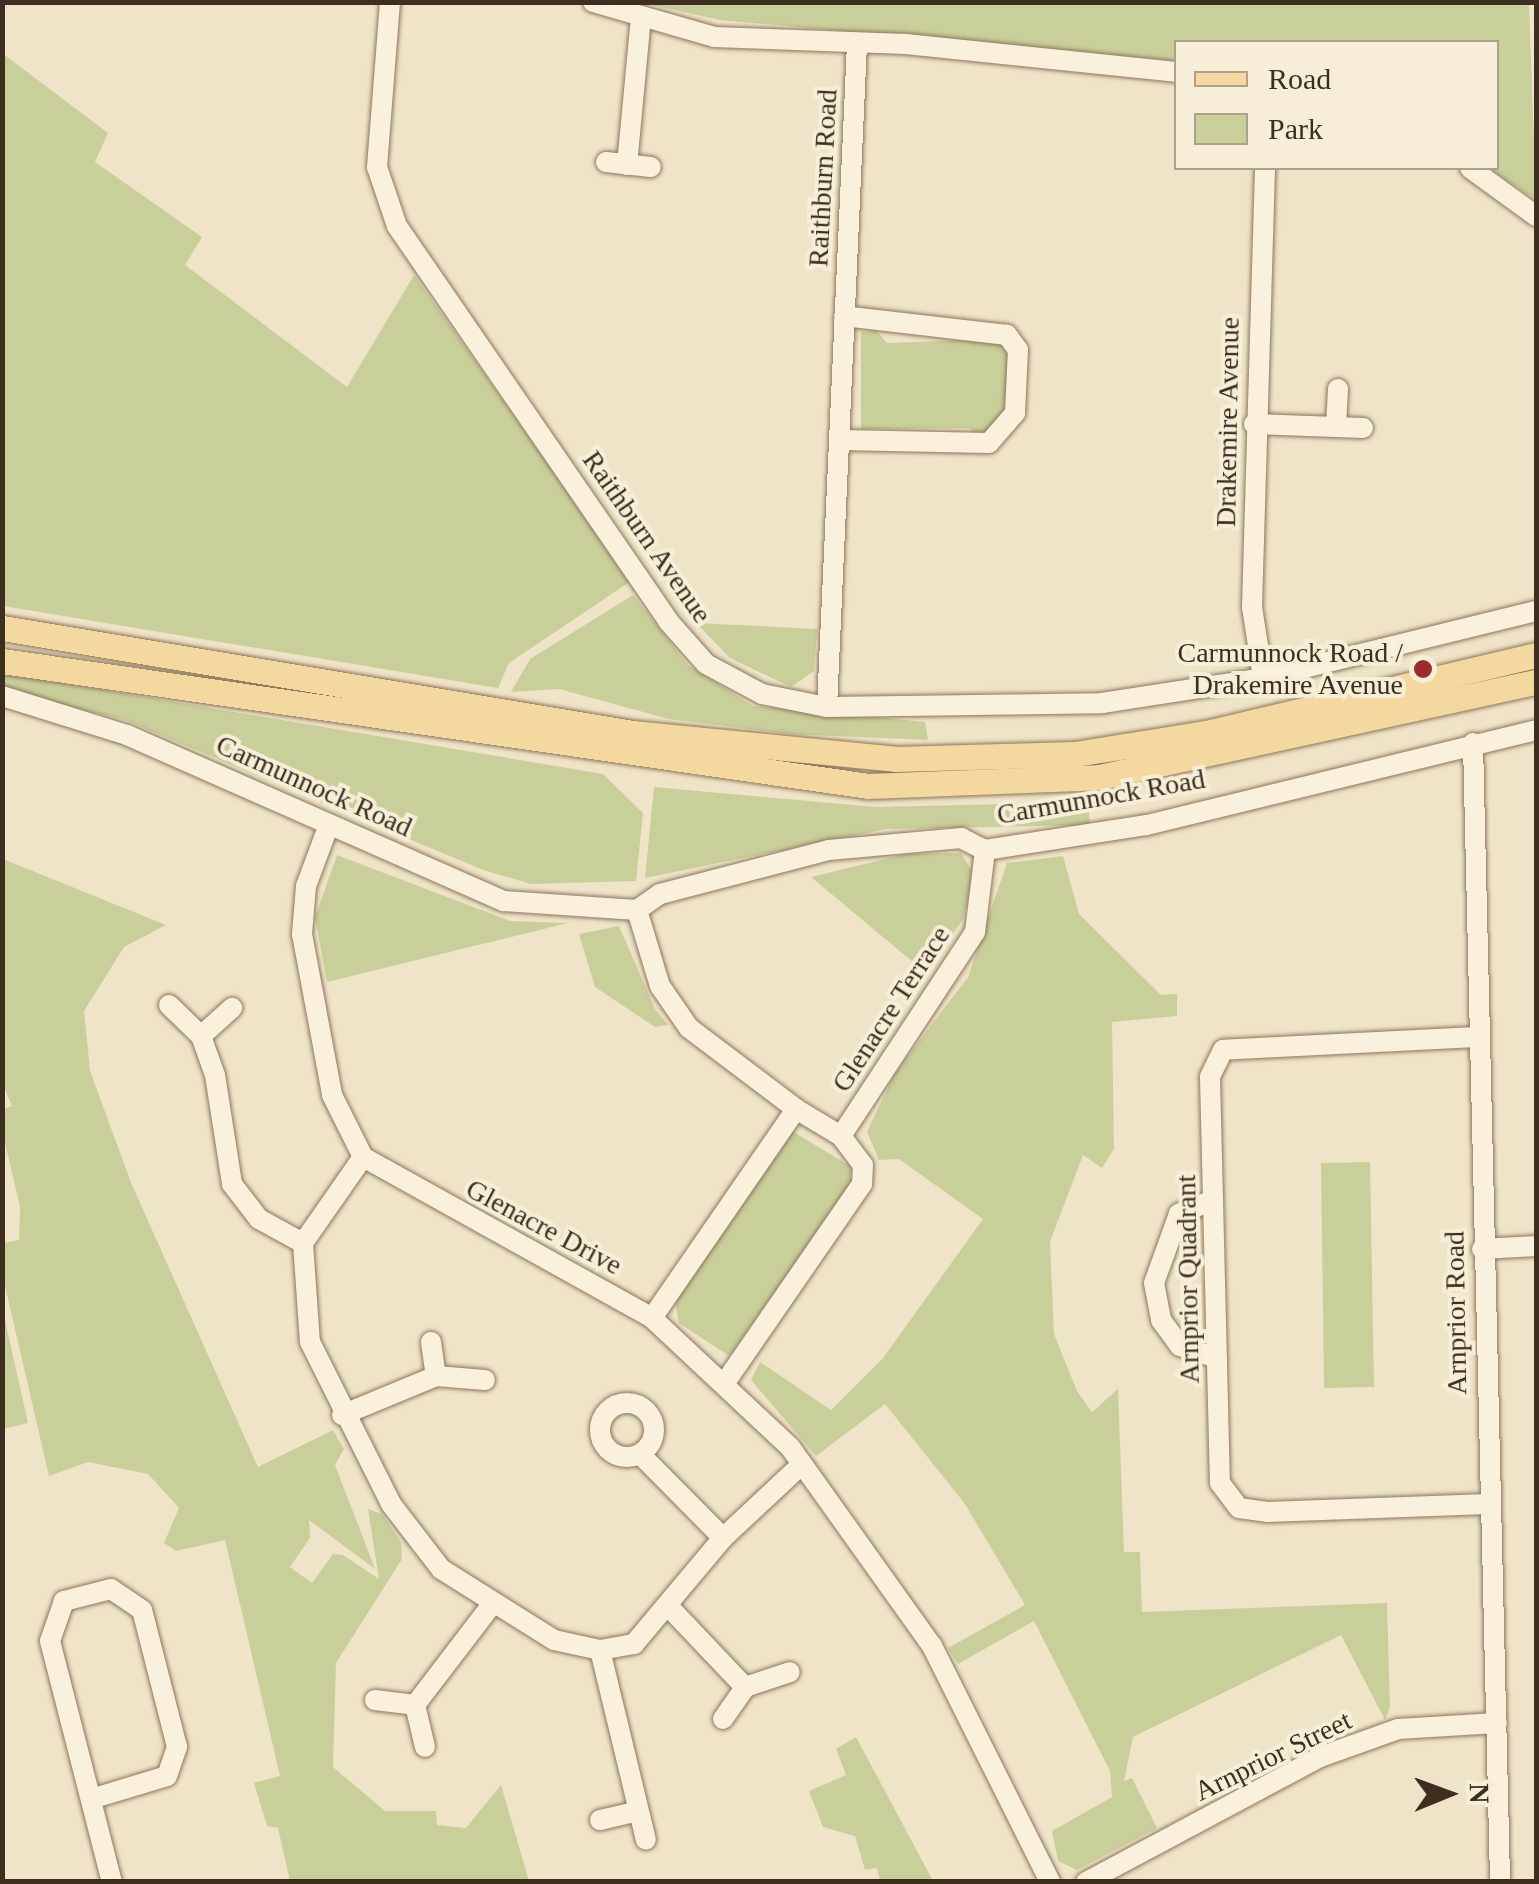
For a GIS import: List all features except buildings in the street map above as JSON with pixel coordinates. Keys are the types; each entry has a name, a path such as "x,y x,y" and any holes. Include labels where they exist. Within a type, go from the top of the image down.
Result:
{"main road":[{"name":"Carmunnock Road","path":"2,628 632,732 895,759 1075,754 1187,736 1536,655"},
{"name":"Carmunnock Road","path":"2,661 868,786 1099,777 1536,682"}],"street":[{"name":"Raithburn Avenue","path":"390,2 377,167 397,226 668,621 734,679 793,704 827,707 1102,703 1263,678 1536,611"},
{"path":"593,2 714,37 858,43 1174,72"},
{"path":"641,18 617,163 652,167"},
{"name":"Raithburn Road","path":"827,707 858,43"},
{"name":"Drakemire Avenue","path":"1263,678 1252,606 1254,424 1265,170"},
{"path":"1473,170 1536,216"},
{"path":"840,440 998,440 1016,412 1018,350 991,328 844,316"},
{"path":"1336,428 1338,389"},
{"path":"1254,424 1363,428"},
{"name":"Carmunnock Road","path":"2,696 127,735 504,901 636,910 660,894 829,850 961,838 985,850 1148,826 1536,730"},
{"name":"Arnprior Road","path":"1472,743 1476,1037 1500,1882"},
{"path":"328,826 306,886 302,934 332,1095 363,1158 302,1243 310,1342 342,1415 441,1569 554,1640 600,1650 634,1644 669,1607 723,1538 799,1467"},
{"name":"Glenacre Terrace","path":"841,1136 975,932 985,850"},
{"path":"636,910 660,986 689,1028 796,1109"},
{"path":"170,1005 201,1036 232,1184 258,1219 302,1243"},
{"path":"201,1036 232,1008"},
{"name":"Arnprior Quadrant","path":"1476,1037 1223,1050 1210,1077 1220,1483 1239,1508 1488,1504"},
{"name":"Glenacre Terrace","path":"652,1318 796,1109 841,1136 863,1165 862,1184 726,1381"},
{"name":"Glenacre Drive","path":"363,1158 652,1318 726,1381 799,1467 932,1646 1050,1882"},
{"path":"1214,1200 1180,1214 1154,1283 1161,1320 1180,1346 1218,1358"},
{"path":"1482,1249 1536,1246"},
{"path":"431,1342 436,1376"},
{"path":"342,1415 436,1376 485,1380"},
{"path":"640,1454 723,1538"},
{"path":"91,1799 167,1776 177,1747 142,1610 111,1589 64,1600 51,1622 91,1799 112,1882"},
{"path":"424,1747 415,1705 493,1603"},
{"path":"669,1607 745,1687"},
{"path":"600,1650 634,1812 646,1840"},
{"path":"723,1719 745,1687 790,1672"},
{"path":"375,1700 415,1705"},
{"name":"Arnprior Street","path":"1086,1882 1320,1757 1398,1729 1497,1723"},
{"path":"600,1820 634,1812"}],"green space":[{"path":"643,3 1529,3 1536,200 1492,170 1499,170 1499,40 1174,40 1174,61 720,20"},
{"path":"2,53 108,133 95,162 202,237 185,265 347,387 414,275 631,581 509,663 498,688 3,606"},
{"path":"877,331 887,343 999,339 1008,349 1007,418 979,438 969,428 861,429 861,332"},
{"path":"633,595 688,665 753,706 925,722 928,740 790,734 669,719 559,689 511,692 530,659"},
{"path":"696,623 817,629 814,671 791,687 730,658"},
{"path":"2,673 603,774 643,813 636,881 531,884 483,870 125,720 3,691"},
{"path":"654,787 875,807 1088,802 1090,825 886,829 645,878"},
{"path":"961,853 974,875 963,919 926,973 811,877 906,854"},
{"path":"337,855 510,921 568,923 327,982 315,917"},
{"path":"1063,856 1079,914 1161,995 1177,994 1177,1016 1112,1022 1114,1149 1102,1168 1083,1155 1050,1242 1054,1334 1077,1391 1092,1412 1118,1389 1124,1552 1140,1552 1142,1612 1387,1603 1390,1707 1385,1720 1341,1635 1133,1737 1124,1781 1132,1778 1157,1828 1077,1870 1058,1861 1052,1831 1112,1797 1110,1771 1034,1621 958,1664 948,1648 1025,1605 965,1504 885,1404 816,1456 751,1380 760,1362 831,1410 883,1358 983,1219 899,1159 879,1160 867,1132 895,1073 968,977 1007,863"},
{"path":"3,859 166,925 124,947 84,1011 90,1071 132,1185 258,1467 333,1430 344,1449 335,1465 375,1569 309,1520 310,1538 290,1567 312,1583 333,1554 343,1555 379,1579 368,1509 382,1514 401,1542 402,1559 336,1663 333,1767 385,1811 436,1811 437,1825 466,1828 501,1785 529,1881 290,1881 278,1828 267,1826 254,1783 280,1776 225,1540 176,1551 164,1543 179,1508 148,1474 88,1462 49,1476 3,1277 3,1243 19,1240 20,1207 2,1130 3,1109 12,1106 2,1082"},
{"path":"619,926 655,1009 668,1025 655,1027 595,987 579,934"},
{"path":"792,1131 850,1166 851,1186 729,1356 679,1323 674,1296"},
{"path":"1370,1162 1374,1387 1324,1388 1321,1163"},
{"path":"3,1311 28,1423 2,1429"},
{"path":"856,1737 933,1881 880,1881 877,1868 865,1870 855,1836 823,1827 809,1791 846,1775 836,1749"}],"place":[{"name":"Carmunnock Road / Drakemire Avenue","path":"1423,669"}]}
